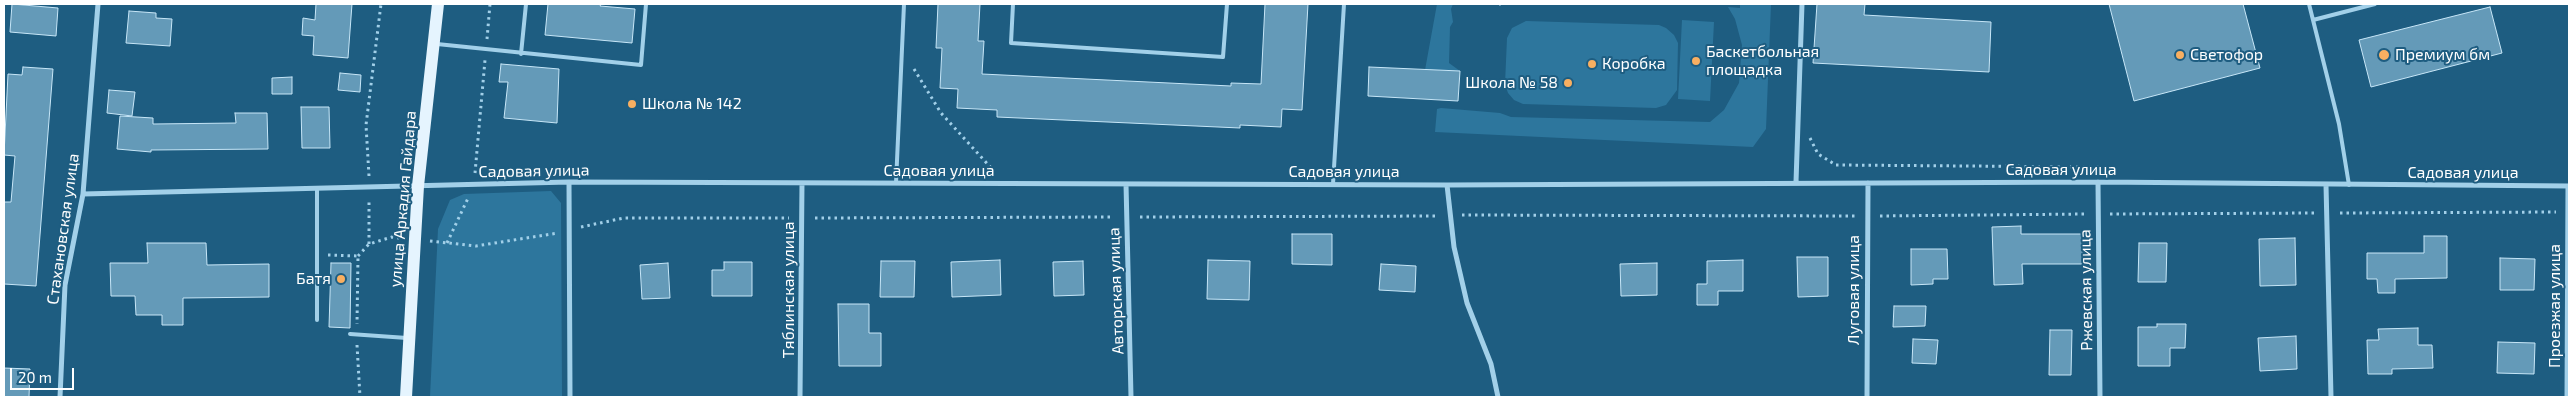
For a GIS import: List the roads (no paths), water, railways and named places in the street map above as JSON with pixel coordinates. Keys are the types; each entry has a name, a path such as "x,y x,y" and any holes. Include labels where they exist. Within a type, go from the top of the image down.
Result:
{"main road":[{"name":"улица Аркадия Гайдара","path":"406,397 418,186 438,4"}],"street":[{"name":"Стахановская улица","path":"60,397 65,286 83,194 98,4"},
{"path":"1796,182 1802,4"},
{"name":"Садовая улица","path":"83,194 568,182 1447,185 2098,182 2569,186"},
{"path":"568,182 570,397"},
{"name":"Ржевская улица","path":"2098,182 2100,397"},
{"name":"Тяблинская улица","path":"800,397 802,183"},
{"name":"Луговая улица","path":"1867,397 1868,183"},
{"name":"Авторская улица","path":"1126,184 1131,397"},
{"path":"1447,185 1454,247 1467,303 1491,364 1498,397"},
{"path":"2326,185 2331,397"},
{"name":"Проезжая улица","path":"2568,397 2569,186"}],"lane":[{"path":"521,54 526,4"},
{"path":"434,44 641,65 646,4"},
{"path":"896,183 904,4"},
{"path":"1014,4 1011,43 1223,57 1227,4"},
{"path":"1333,184 1344,4"},
{"path":"2309,4 2339,124 2349,185"},
{"path":"2313,20 2375,4"},
{"path":"317,188 317,320"},
{"path":"350,334 408,338"}],"place":[{"name":"Светофор","path":"2180,55"},
{"name":"Премиум бм","path":"2384,55"},
{"name":"Баскетбольная площадка","path":"1696,61"},
{"name":"Коробка","path":"1592,64"},
{"name":"Школа № 58","path":"1568,83"},
{"name":"Школа № 142","path":"632,104"},
{"name":"Батя","path":"341,279"}]}
